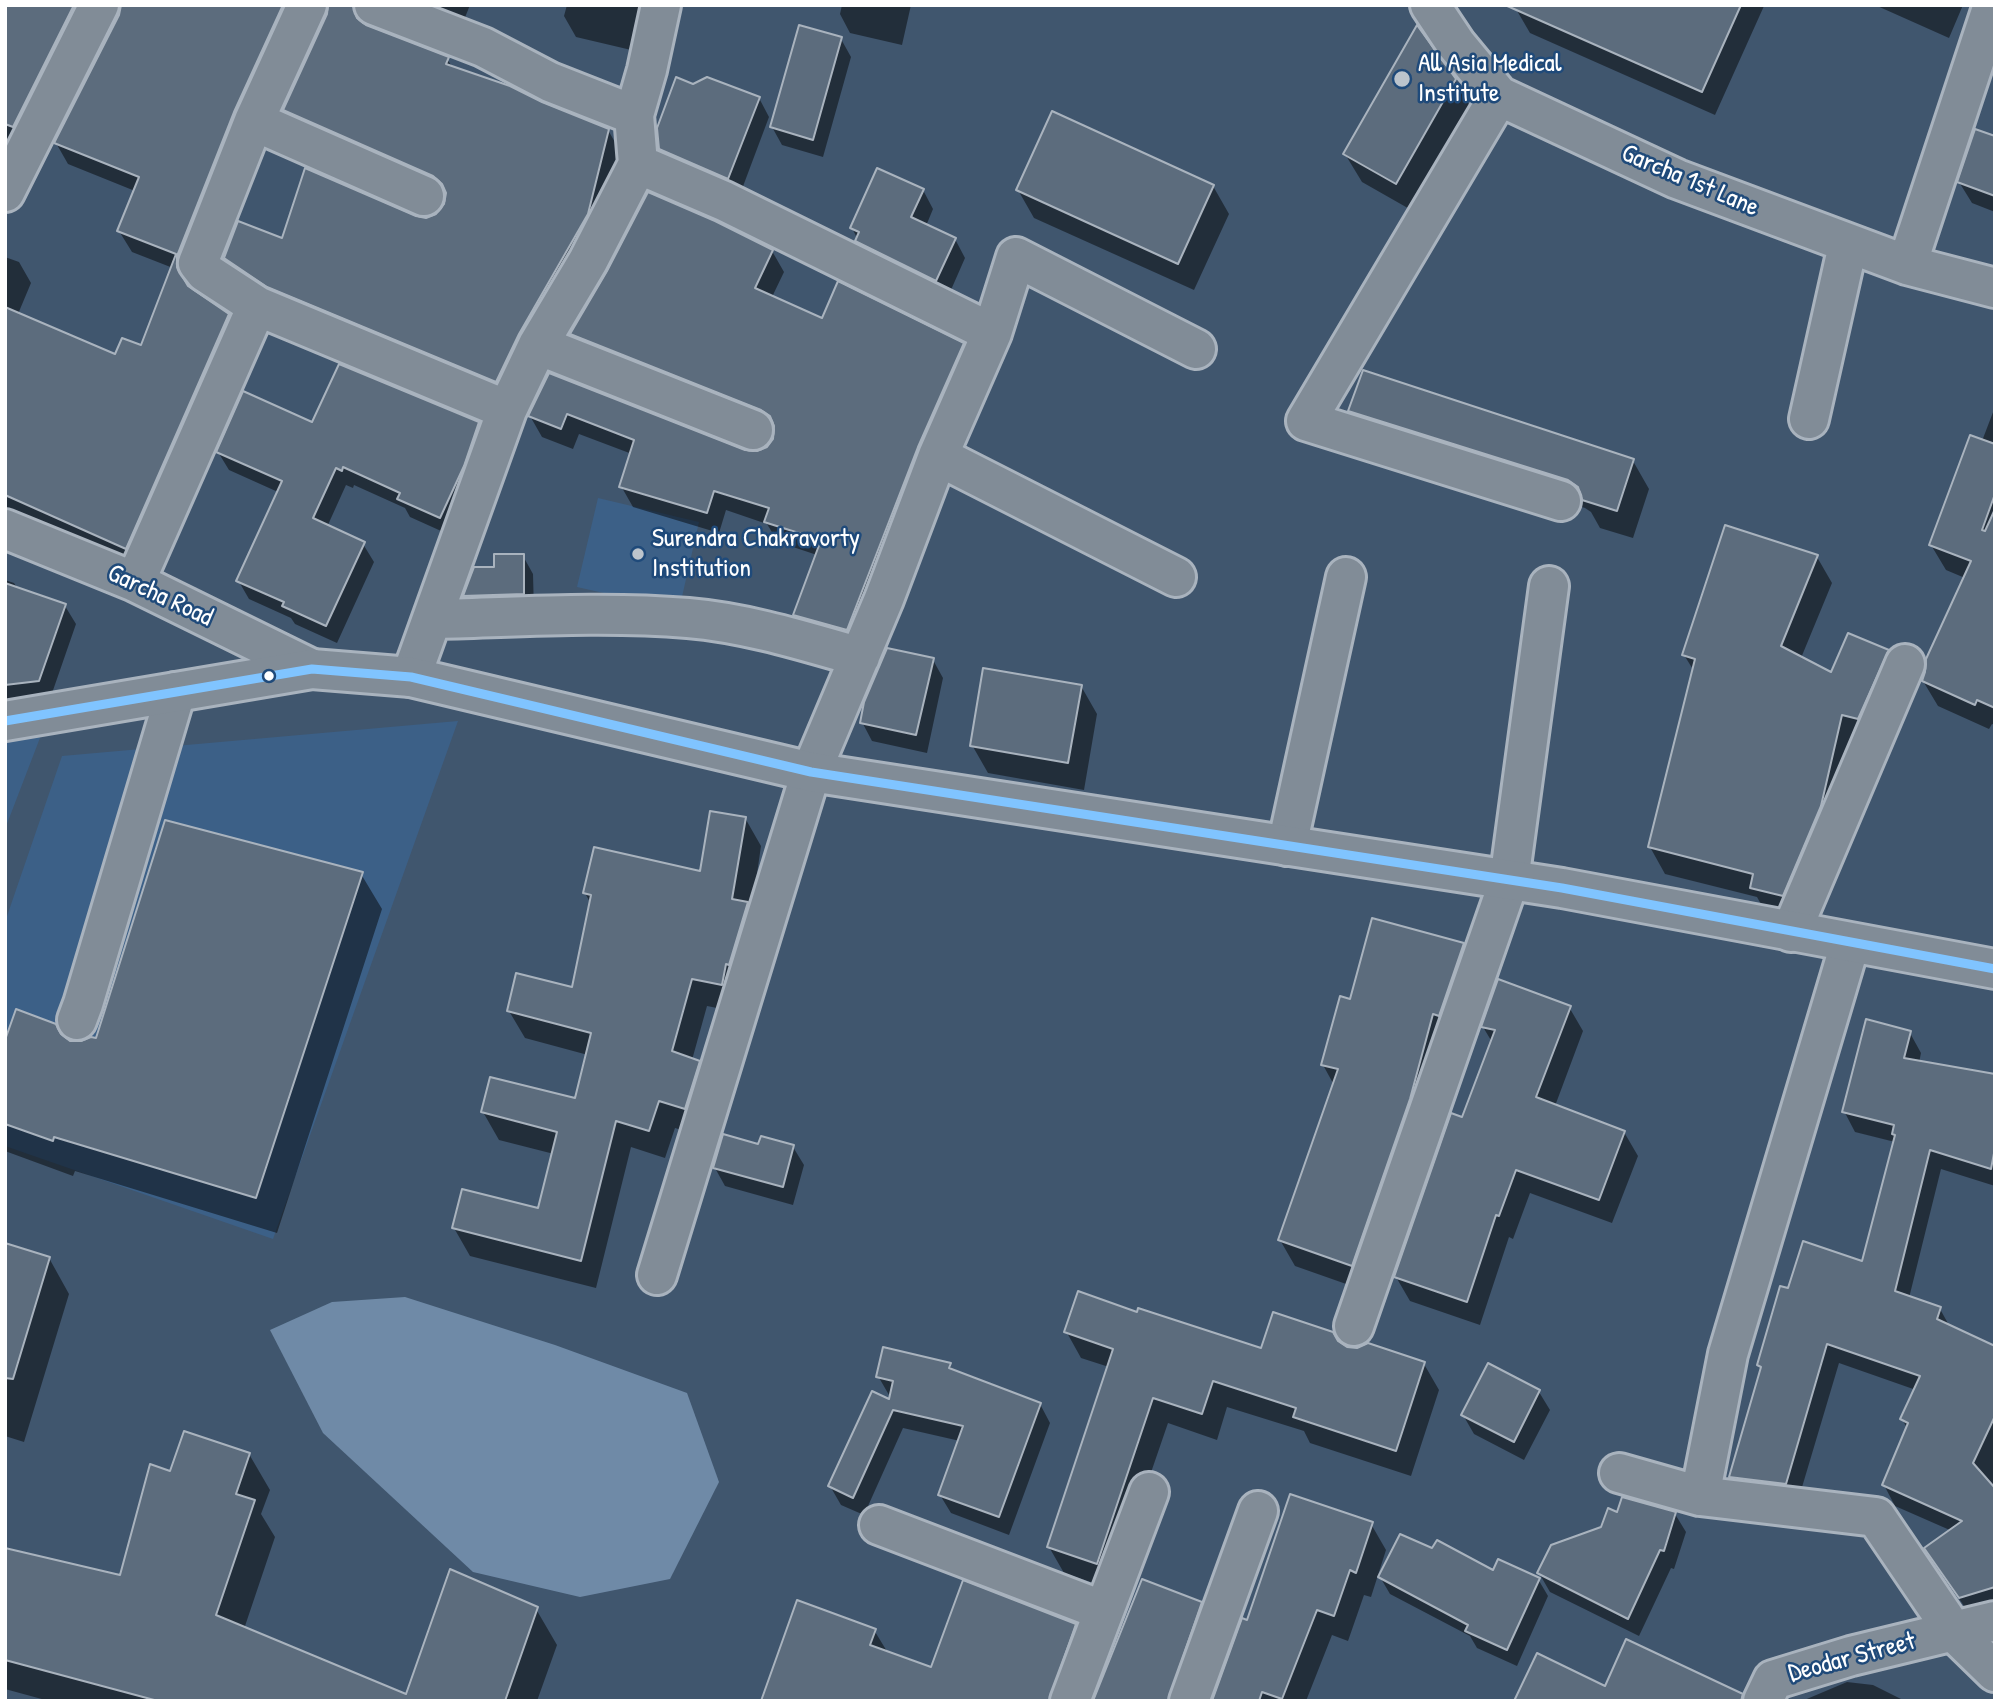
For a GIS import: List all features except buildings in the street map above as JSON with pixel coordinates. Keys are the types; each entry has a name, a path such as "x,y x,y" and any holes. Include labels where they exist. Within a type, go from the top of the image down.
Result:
{"street":[{"path":"11,168 99,5"},
{"path":"307,5 254,121 198,262 205,272 257,306 507,410"},
{"path":"374,5 483,47 550,82 634,115"},
{"path":"411,677 507,410 538,345 588,261 638,164 634,115 661,5"},
{"name":"Garcha 1st Lane","path":"1430,5 1456,44 1499,96 1676,179 1848,245 1907,265 1995,288"},
{"path":"1907,265 1993,5"},
{"path":"1499,96 1306,421 1561,501"},
{"path":"254,121 425,196"},
{"path":"638,164 724,201 992,333"},
{"path":"1809,419 1848,245"},
{"path":"657,1275 811,772 860,657 938,456 992,333 1016,257 1196,349"},
{"path":"135,582 257,306"},
{"path":"538,345 753,430"},
{"path":"938,456 1176,577"},
{"name":"Garcha Road","path":"5,529 135,582 312,669"},
{"path":"1287,846 1346,577"},
{"path":"1354,1326 1510,881 1549,586"},
{"path":"432,619 578,615 689,618 756,628 860,657"},
{"path":"1791,932 1905,664"},
{"path":"5,721 312,669 411,677 811,772 1562,888 1995,970"},
{"path":"76,1020 176,692"},
{"path":"1700,1496 1728,1354 1850,944"},
{"path":"1619,1474 1700,1496 1875,1517 1954,1632 1995,1672"},
{"path":"1070,1701 1149,1492"},
{"path":"1189,1701 1258,1511"},
{"path":"879,1525 1104,1611"},
{"name":"Deodar Street","path":"1763,1701 1773,1680 1851,1656 1995,1621"}],"shaded area":[{"name":"Surendra Chakravorty Institution","path":"598,498 699,522 679,610 577,587"},
{"path":"48,717 5,829 5,729"},
{"path":"458,721 273,1239 5,1146 5,922 62,756"},
{"path":"405,1297 555,1345 687,1393 719,1482 670,1579 580,1597 473,1572 323,1433 270,1330 332,1302"}],"transit line":[{"path":"5,721 312,669 411,677 811,772 1562,888 1995,969"}],"place":[{"name":"All Asia Medical Institute","path":"1402,79"},
{"name":"Surendra Chakravorty Institution","path":"638,554"}]}
